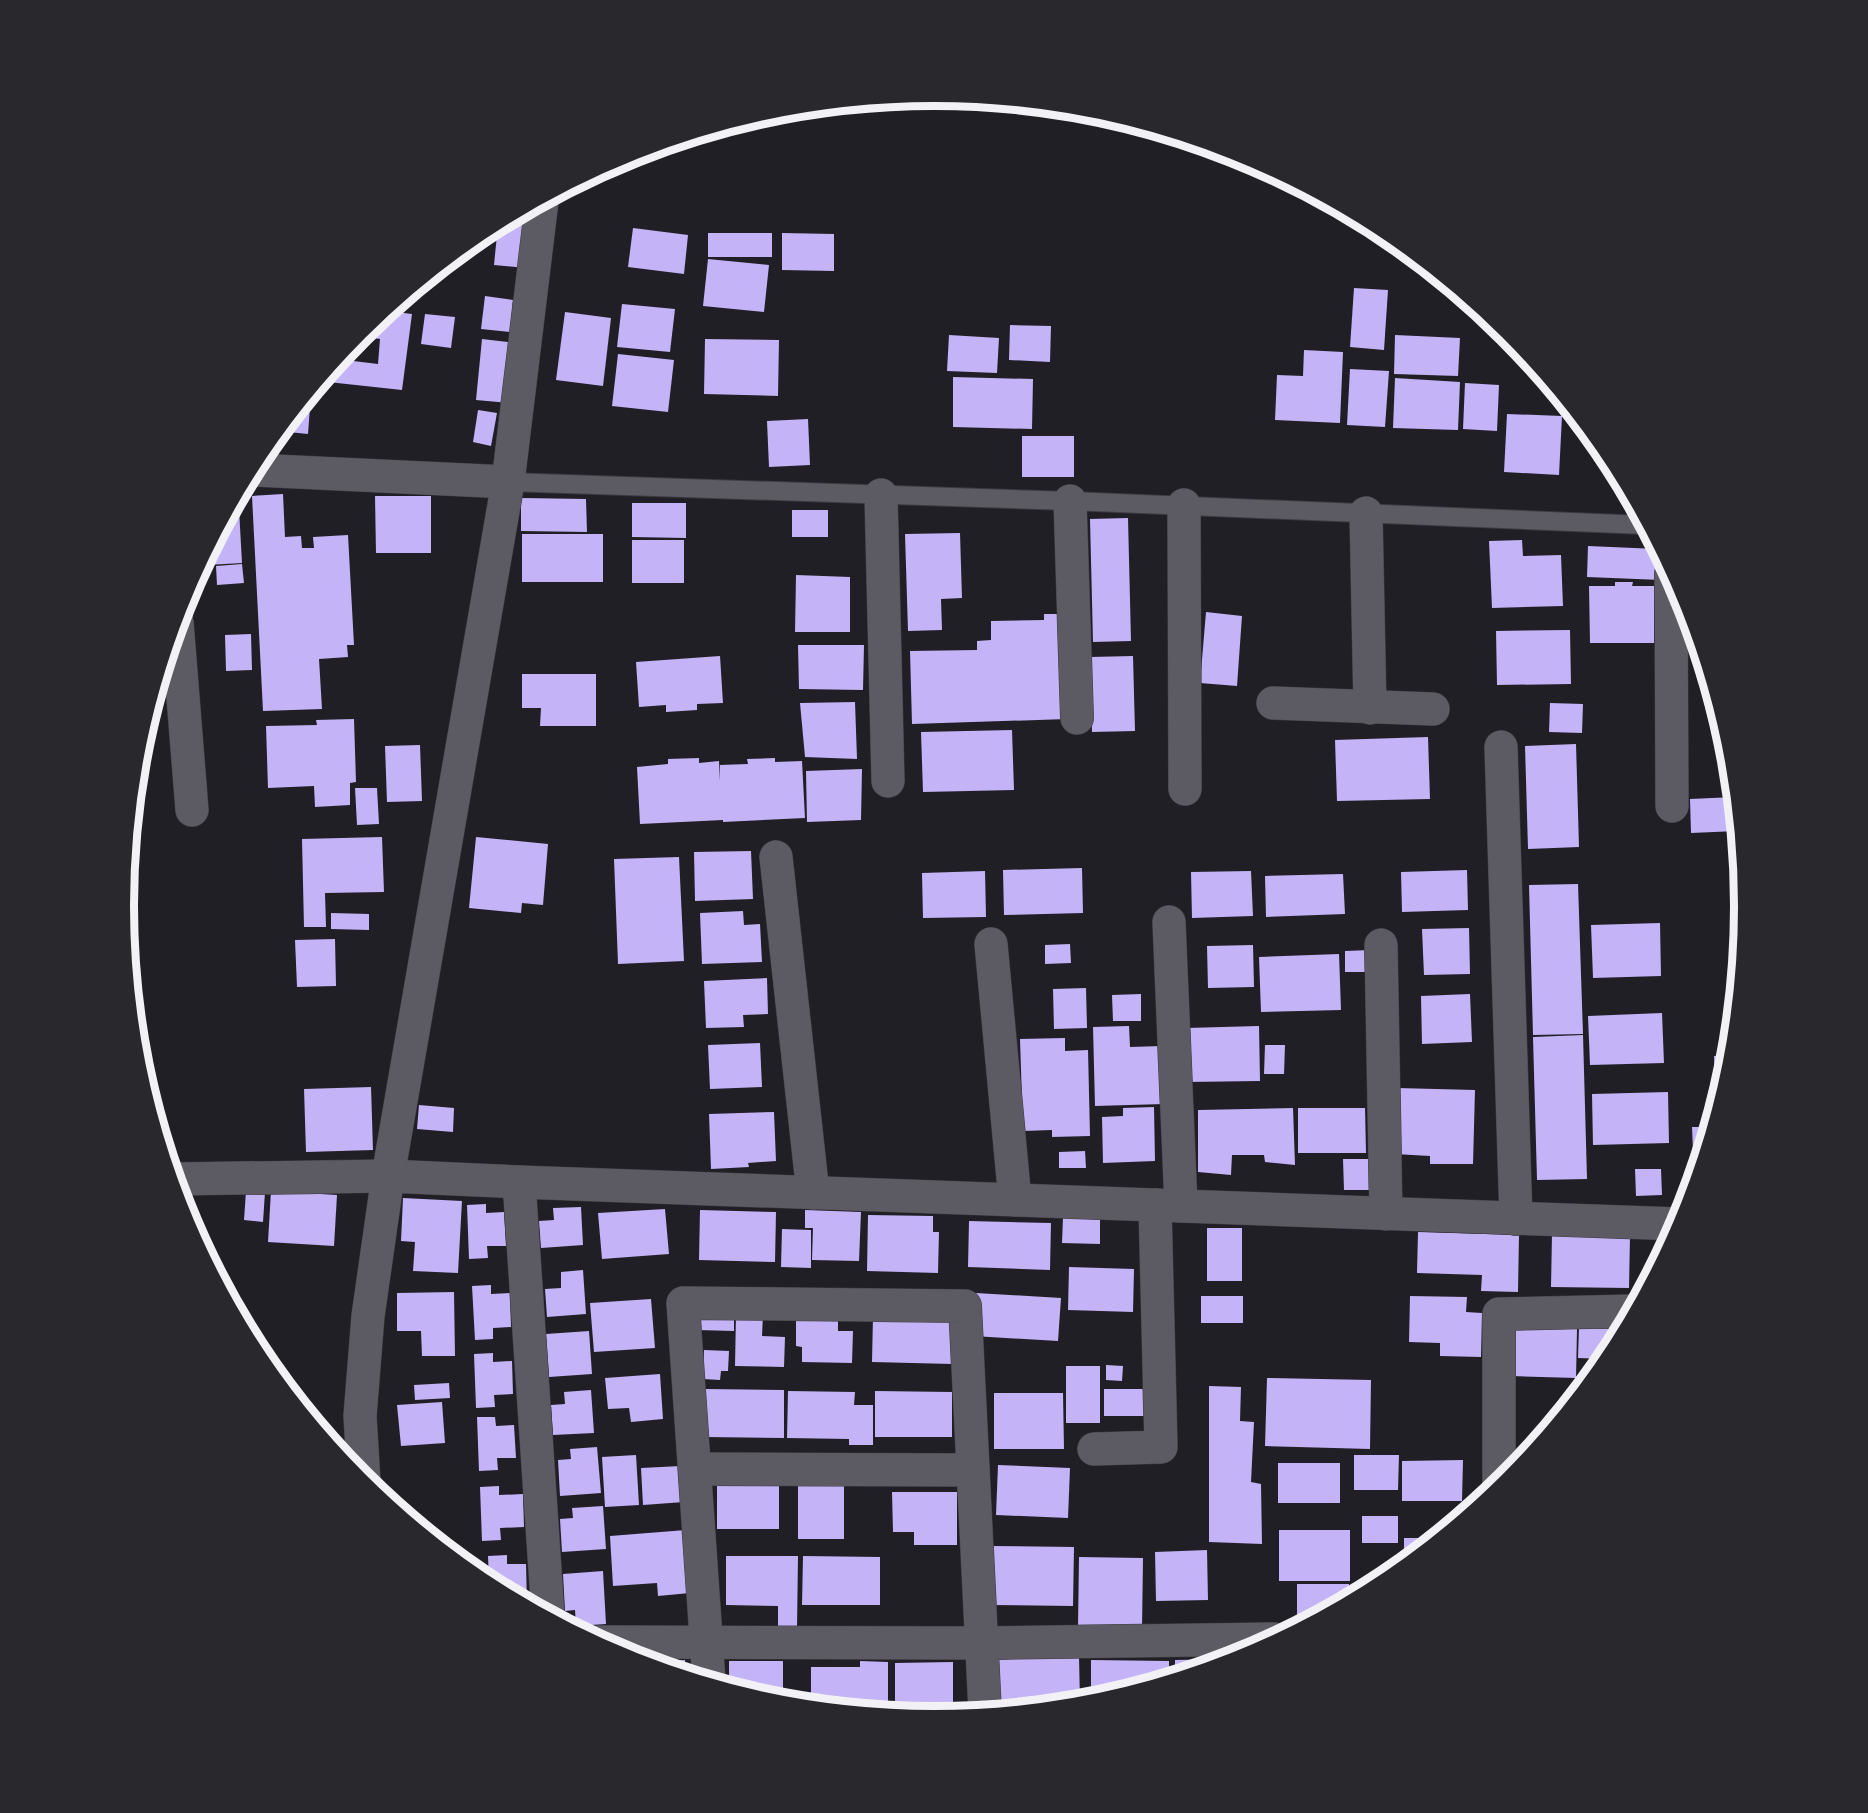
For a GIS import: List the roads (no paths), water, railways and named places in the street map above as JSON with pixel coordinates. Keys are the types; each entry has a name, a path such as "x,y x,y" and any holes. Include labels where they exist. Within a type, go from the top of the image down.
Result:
{"street":[{"path":"363,1467 360,1416 368,1316 388,1176 508,482 541,210"},
{"path":"264,470 508,482"},
{"path":"881,495 888,781"},
{"path":"1070,501 1077,718"},
{"path":"1184,506 1185,789"},
{"path":"1366,513 1370,708"},
{"path":"1671,596 1672,806"},
{"path":"179,642 192,810"},
{"path":"1273,703 1434,709"},
{"path":"1501,747 1516,1219"},
{"path":"776,857 813,1192"},
{"path":"1094,1449 1161,1447 1168,1206 1169,922"},
{"path":"991,944 1015,1200"},
{"path":"1382,945 1386,1214"},
{"path":"182,1179 388,1176 1668,1224"},
{"path":"519,1182 547,1606"},
{"path":"708,1673 683,1303 965,1306 985,1705"},
{"path":"1499,1473 1499,1314 1624,1311"},
{"path":"694,1469 973,1470"},
{"path":"619,1642 982,1643 1255,1639"}],"lane":[{"path":"508,482 1070,501 1636,525"}]}
